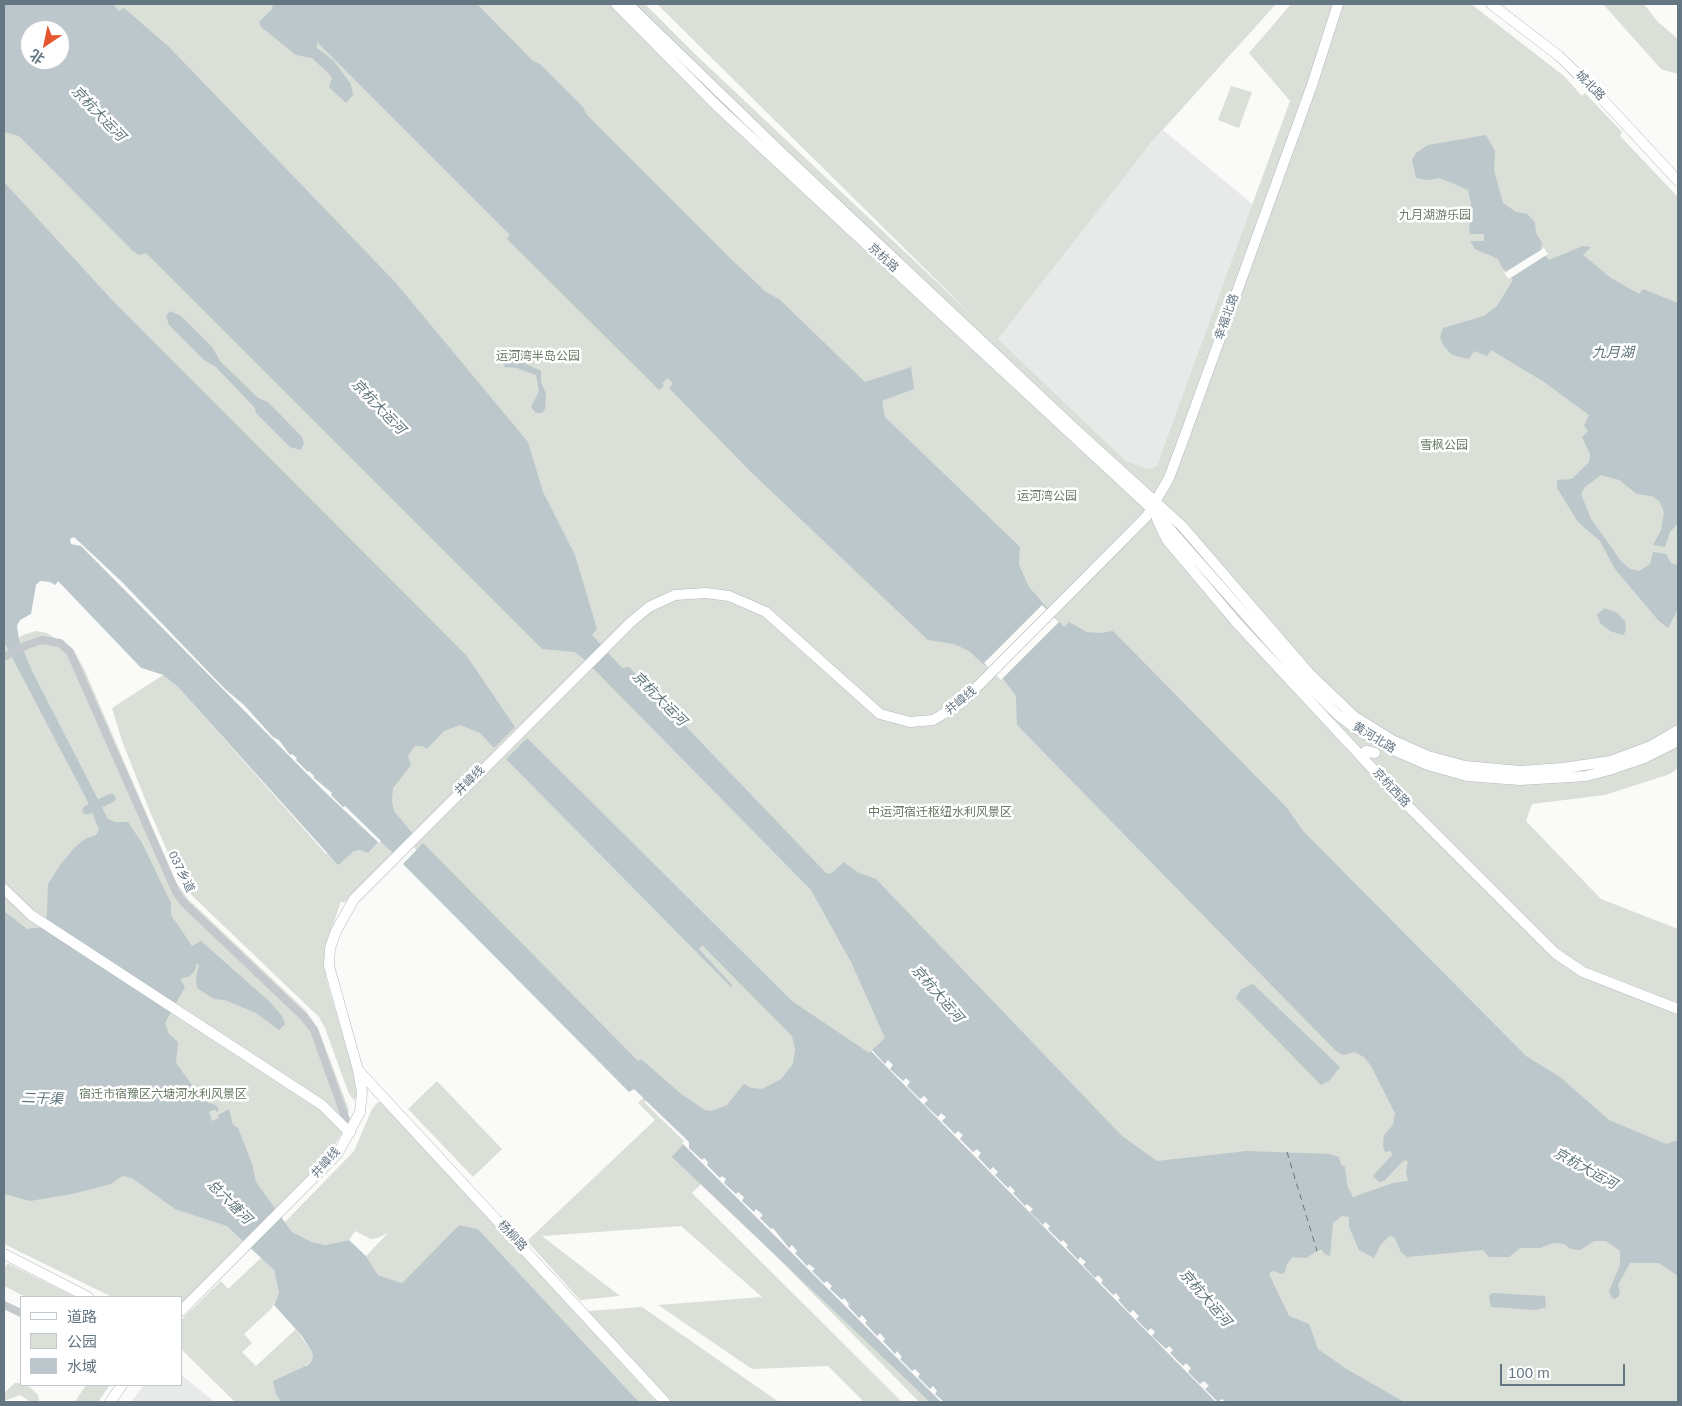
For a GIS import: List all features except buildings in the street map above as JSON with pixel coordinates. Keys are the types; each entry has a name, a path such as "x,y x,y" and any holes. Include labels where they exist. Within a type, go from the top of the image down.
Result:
{"main road":[{"name":"京杭路","path":"616,4 716,105 1154,506"},
{"name":"京杭路","path":"628,4 1154,506"},
{"name":"幸福北路","path":"1063,598 1154,506 1169,478 1312,85 1338,4"},
{"name":"城北路","path":"1490,4 1559,56 1593,89 1678,181"},
{"name":"黄河北路","path":"1154,506 1182,526 1329,694 1355,718 1411,749 1447,762 1484,769 1520,771 1563,768 1592,765 1630,754 1678,730"},
{"name":"黄河北路","path":"1154,506 1303,680 1338,715 1371,738 1411,758 1467,776 1541,780 1586,776 1609,770 1644,758 1678,741"},
{"name":"京杭西路","path":"1154,506 1167,540 1219,602 1364,759 1555,953 1582,972 1678,1009"},
{"name":"井嶂线","path":"182,1310 338,1153 360,1112 362,1092 358,1070 329,966 330,948 344,914 354,899 450,801 609,643 649,607 665,598 706,593 729,596 766,612 794,635 880,714 901,721 922,722 945,715 960,704 1063,598"},
{"path":"1364,759 1366,751 1375,754"},
{"path":"4,890 31,915 322,1105 350,1133"},
{"name":"杨柳路","path":"358,1070 664,1402"},
{"path":"4,1255 86,1296"},
{"path":"110,1402 121,1386"}],"street":[{"name":"037乡道","path":"4,657 27,645 42,640 60,643 70,652 176,892 184,903 304,1018 314,1030 350,1133"},
{"path":"4,1305 20,1313"}],"shaded area":[{"path":"1163,130 1256,207 1157,466 1149,469 1126,461 998,339 1141,155"},
{"path":"182,1376 215,1402 131,1402 143,1386 182,1386"}],"green space":[{"name":"中运河宿迁枢纽水利风景区","path":"4,4 645,4 695,54 974,317 657,4 1276,4 1150,144 998,339 1126,461 1149,469 1157,466 1290,101 1249,53 1291,4 1471,4 1564,76 1582,96 1585,93 1622,132 1620,136 1678,197 1678,768 1670,774 1605,795 1532,804 1526,821 1601,899 1678,929 1678,1402 919,1402 779,1259 701,1184 692,1193 902,1402 864,1402 828,1366 752,1369 658,1305 762,1297 681,1226 542,1236 620,1296 580,1300 527,1241 655,1120 638,1103 652,1089 4,431"},
{"path":"1603,4 1644,4 1657,21 1678,39 1678,74 1661,69"},
{"path":"1231,86 1252,92 1239,128 1218,120"},
{"name":"宿迁市宿豫区六塘河水利风景区","path":"36,631 47,633 73,649 85,671 176,882 188,899 306,1011 318,1028 349,1110 342,1133 329,1154 182,1305 182,1296 110,1296 4,1244 4,642 6,644"},
{"path":"163,675 178,687 326,854 350,854 358,850 368,853 381,841 393,853 344,903 341,901 328,940 326,978 358,1088 357,1098 354,1100 349,1094 325,1028 319,1017 183,887 122,741 112,708"},
{"path":"437,1081 502,1149 473,1177 408,1109"},
{"path":"378,1102 382,1103 448,1173 657,1402 639,1402 478,1229 459,1225 402,1283 378,1275 366,1256 388,1233 371,1239 355,1231 349,1240 325,1245 312,1242 292,1232 285,1222 354,1151 372,1109"},
{"path":"262,1257 274,1270 279,1292 272,1308 244,1334 252,1343 242,1352 256,1366 296,1329 313,1354 312,1360 276,1394 281,1402 235,1402 182,1350 182,1319 221,1281 228,1289"},
{"path":"9,1264 73,1296 24,1296 4,1286 4,1268"},
{"path":"642,1307 779,1402 670,1402 588,1311"},
{"path":"15,1383 20,1383 20,1386 31,1388 38,1395 39,1402 31,1402 20,1395 4,1401 4,1393"},
{"path":"85,1386 109,1386 98,1402 75,1402"}],"water":[{"name":"京杭大运河","path":"4,4 113,4 119,11 124,8 169,47 395,282 528,442 543,492 575,555 597,629 592,635 622,668 629,667 827,874 832,873 844,862 859,873 876,879 1122,1136 1157,1161 1247,1151 1329,1154 1339,1157 1341,1165 1345,1167 1347,1185 1353,1197 1393,1183 1408,1181 1406,1172 1408,1161 1404,1160 1384,1181 1379,1182 1373,1176 1392,1155 1391,1151 1385,1152 1383,1146 1384,1135 1393,1125 1395,1113 1371,1066 1364,1057 1354,1052 1343,1055 1336,1051 1017,725 1016,696 999,673 983,664 969,651 954,644 928,640 750,471 669,388 673,384 668,378 662,383 664,386 659,390 507,239 510,235 317,42 317,48 333,60 351,84 353,95 346,103 329,87 332,78 312,58 296,55 261,27 259,22 272,9 273,4 477,4 533,61 540,64 583,107 587,115 731,259 766,292 779,299 865,382 911,367 914,389 882,401 885,417 1020,547 1019,565 1029,587 1064,627 1069,622 1087,632 1113,631 1287,808 1303,831 1526,1056 1560,1077 1609,1120 1666,1144 1678,1140 1678,1276 1659,1263 1630,1263 1618,1285 1619,1296 1615,1299 1612,1298 1609,1291 1620,1265 1620,1251 1606,1241 1594,1241 1580,1250 1571,1249 1564,1244 1553,1243 1540,1248 1520,1248 1509,1257 1489,1257 1483,1250 1407,1257 1401,1252 1395,1238 1390,1236 1381,1244 1374,1258 1359,1250 1349,1227 1349,1217 1342,1216 1333,1223 1330,1256 1321,1249 1306,1258 1293,1257 1287,1264 1285,1272 1281,1274 1274,1271 1270,1272 1270,1276 1289,1316 1309,1324 1318,1349 1345,1368 1404,1402 930,1402 672,1157 687,1140 634,1089 629,1092 403,864 423,843 638,1061 641,1059 681,1094 705,1110 712,1111 727,1105 744,1084 751,1088 762,1089 781,1079 793,1064 795,1049 792,1036 702,945 699,949 732,985 731,987 506,759 527,738 792,1001 869,1053 885,1038 851,962 811,890 585,660 575,652 542,649 146,253 140,255 134,252 19,136 4,132"},
{"name":"九月湖","path":"1486,135 1495,151 1494,170 1503,203 1516,212 1527,214 1535,222 1536,233 1542,243 1541,249 1549,260 1583,246 1591,247 1583,255 1611,278 1639,294 1643,289 1678,303 1678,523 1670,532 1665,547 1653,545 1661,530 1664,512 1659,501 1652,496 1637,494 1619,480 1601,475 1585,487 1581,494 1591,519 1621,561 1630,569 1639,571 1650,564 1653,552 1666,554 1671,563 1678,565 1678,609 1668,628 1658,620 1615,569 1600,541 1578,522 1557,488 1557,480 1572,479 1589,462 1590,454 1582,437 1588,431 1584,426 1589,415 1544,382 1491,350 1487,356 1474,351 1469,359 1452,355 1443,345 1440,337 1443,328 1484,316 1497,306 1513,280 1498,259 1475,249 1470,241 1484,241 1484,234 1470,234 1471,203 1468,190 1440,178 1427,180 1416,178 1412,160 1416,153 1428,145"},
{"path":"4,182 112,300 466,655 515,727 494,748 480,733 460,725 444,731 427,749 422,746 415,746 408,756 411,765 393,788 392,801 394,811 413,834 393,853 380,841 368,853 359,850 353,852 338,865 178,687 163,675 141,668 58,582 55,585 50,582 40,581 36,585 31,614 20,620 17,626 19,640 32,671 108,819 115,822 128,822 142,843 171,903 171,915 192,946 201,941 270,1002 282,1016 285,1024 279,1030 256,1013 225,1000 214,999 197,988 196,977 199,965 197,963 195,970 190,976 180,979 185,987 165,1023 169,1034 178,1042 176,1063 200,1096 209,1103 216,1105 219,1110 216,1112 215,1109 209,1112 212,1121 219,1118 218,1115 229,1109 233,1125 238,1128 252,1164 256,1182 292,1232 312,1242 325,1245 349,1240 366,1256 378,1275 402,1283 459,1225 478,1229 639,1402 281,1402 276,1394 273,1381 308,1365 312,1360 313,1354 302,1336 274,1305 279,1292 274,1270 227,1226 175,1209 132,1178 122,1176 111,1184 72,1194 30,1201 4,1194 4,911 27,929 43,927 47,914 48,884 60,865 75,847 85,839 96,835 99,830 89,804 4,642"},
{"path":"170,311 181,316 212,347 220,361 258,398 268,402 302,437 304,443 301,450 290,447 256,413 255,408 216,367 204,360 169,325 166,316"},
{"path":"507,360 520,361 541,371 541,382 546,394 545,409 542,413 536,413 531,407 539,391 536,375 517,368 505,367 503,363"},
{"path":"1605,608 1617,613 1625,621 1626,631 1623,635 1610,631 1600,623 1597,614"},
{"path":"1253,984 1340,1067 1329,1081 1321,1085 1236,998 1241,989"},
{"path":"1492,1293 1545,1296 1546,1307 1536,1310 1491,1307 1489,1296"}],"pier":[{"path":"1544,248 1548,254 1509,279 1504,273"},
{"path":"74,537 122,582 225,689 244,705 273,737 279,740 290,755 292,754 297,758 296,760 332,793 331,795 343,807 345,806 381,841 379,843 325,792 81,546 71,544 70,539"},
{"path":"58,581 141,668 163,675 160,676 139,669 58,585 54,588"},
{"path":"1042,605 1059,622 1001,680 984,663"},
{"path":"871,1051 885,1064 888,1060 893,1065 890,1069 903,1081 906,1078 910,1082 907,1086 920,1099 924,1096 928,1100 924,1104 938,1117 941,1113 946,1117 942,1121 955,1134 958,1131 963,1135 960,1139 973,1152 977,1149 981,1153 978,1157 990,1170 993,1167 998,1172 995,1175 1008,1188 1010,1186 1015,1191 1013,1193 1025,1206 1027,1204 1033,1209 1030,1212 1043,1225 1045,1222 1050,1226 1048,1229 1061,1242 1063,1240 1068,1245 1066,1247 1078,1260 1080,1257 1086,1262 1083,1265 1095,1278 1098,1275 1103,1280 1101,1283 1113,1295 1116,1293 1120,1298 1118,1300 1130,1313 1133,1310 1139,1316 1136,1319 1148,1331 1151,1328 1155,1332 1152,1336 1166,1349 1169,1346 1173,1350 1170,1353 1183,1366 1186,1363 1191,1368 1188,1372 1200,1384 1204,1381 1209,1386 1205,1389 1218,1402 1216,1402"},
{"path":"646,1101 689,1142 689,1148 702,1160 704,1158 708,1162 707,1165 720,1178 722,1176 726,1179 724,1183 736,1194 738,1192 744,1197 742,1201 754,1212 756,1209 763,1215 760,1218 771,1229 773,1228 789,1248 792,1245 797,1251 795,1253 807,1266 809,1264 815,1269 812,1271 824,1283 827,1281 832,1286 830,1289 842,1300 844,1298 849,1304 848,1306 859,1318 862,1315 867,1321 865,1323 877,1336 880,1333 885,1339 883,1341 895,1354 897,1351 902,1357 900,1359 912,1371 915,1369 920,1374 918,1377 930,1389 933,1386 937,1391 935,1394 944,1402 941,1402 682,1143 684,1141 644,1102"}],"waterway":[{"path":"87,810 111,798"}],"ferry route":[{"path":"1287,1152 1317,1251"}],"park label":[{"name":"九月湖游乐园","path":"1435,216"},
{"name":"运河湾半岛公园","path":"538,357"},
{"name":"雪枫公园","path":"1444,446"},
{"name":"运河湾公园","path":"1047,497"}],"water label":[{"name":"二干渠","path":"42,1099"},
{"name":"总六塘河","path":"229,1202"}]}
